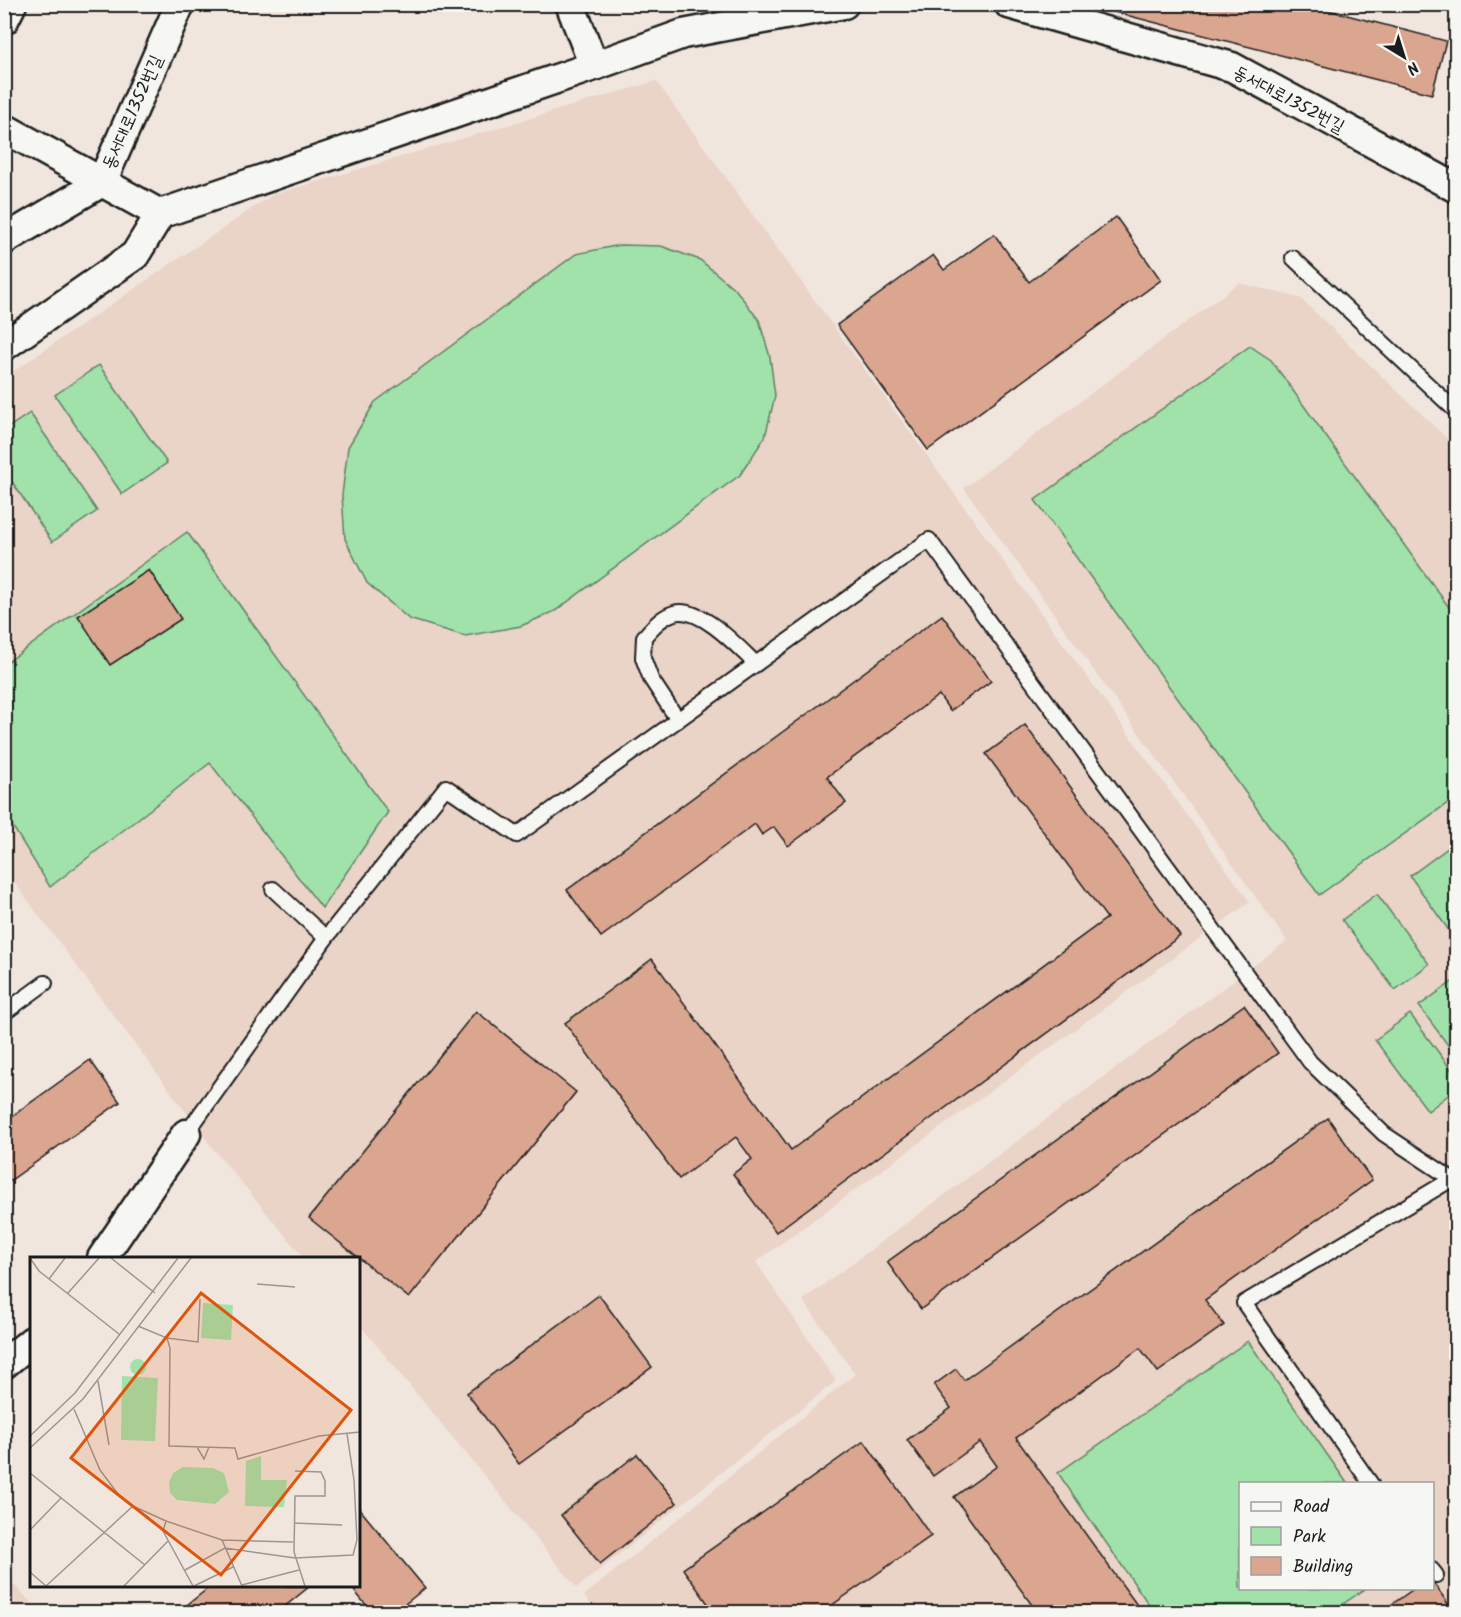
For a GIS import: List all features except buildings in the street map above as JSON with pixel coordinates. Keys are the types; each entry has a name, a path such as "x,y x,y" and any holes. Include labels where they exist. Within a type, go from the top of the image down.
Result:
{"street":[{"path":"4,21 12,4"},
{"name":"동서대로1352번길","path":"4,240 102,182 180,4"},
{"path":"570,4 594,66"},
{"path":"4,346 135,255 160,214 683,34 844,4"},
{"name":"동서대로1352번길","path":"1009,4 1232,68 1456,189"},
{"path":"4,128 160,214"},
{"path":"103,1257 186,1134"},
{"path":"4,1364 30,1343"}],"lane":[{"path":"1293,258 1456,411"},
{"path":"186,1134 326,938 446,786 517,835 929,540 1310,1062 1384,1134 1454,1178 1244,1303 1370,1482"},
{"path":"678,720 651,679 643,658 644,637 657,622 675,613 700,617 727,636 756,664"},
{"path":"273,889 326,938"},
{"path":"4,1013 45,983"}],"shaded area":[{"path":"656,81 1250,902 756,1262 836,1381 577,1588 360,1325 360,1257 303,1257 212,1147 5,870 5,377 272,195"},
{"path":"1239,283 1300,298 1456,447 1456,1612 597,1612 584,1596 855,1374 803,1300 1287,941 964,488"},
{"path":"5,1576 41,1612 5,1612"}],"green space":[{"path":"620,245 661,246 700,260 736,290 759,320 770,357 775,396 765,437 740,475 555,611 521,626 465,636 409,619 367,583 345,539 342,495 348,447 375,402 576,254"},
{"path":"1250,346 1271,360 1456,617 1456,797 1319,895 1035,500"},
{"path":"99,365 167,463 122,494 55,395"},
{"path":"30,413 97,511 52,542 5,471 5,430"},
{"path":"187,532 388,812 322,908 210,763 50,887 5,814 5,664"},
{"path":"1456,842 1456,937 1455,939 1410,876"},
{"path":"1377,894 1429,964 1395,990 1342,920"},
{"path":"1455,980 1456,983 1456,1056 1419,1006"},
{"path":"1410,1014 1456,1076 1456,1089 1428,1111 1375,1040"},
{"path":"1248,1341 1346,1482 1239,1482 1239,1590 1364,1590 1331,1612 1154,1612 1058,1473"}]}
